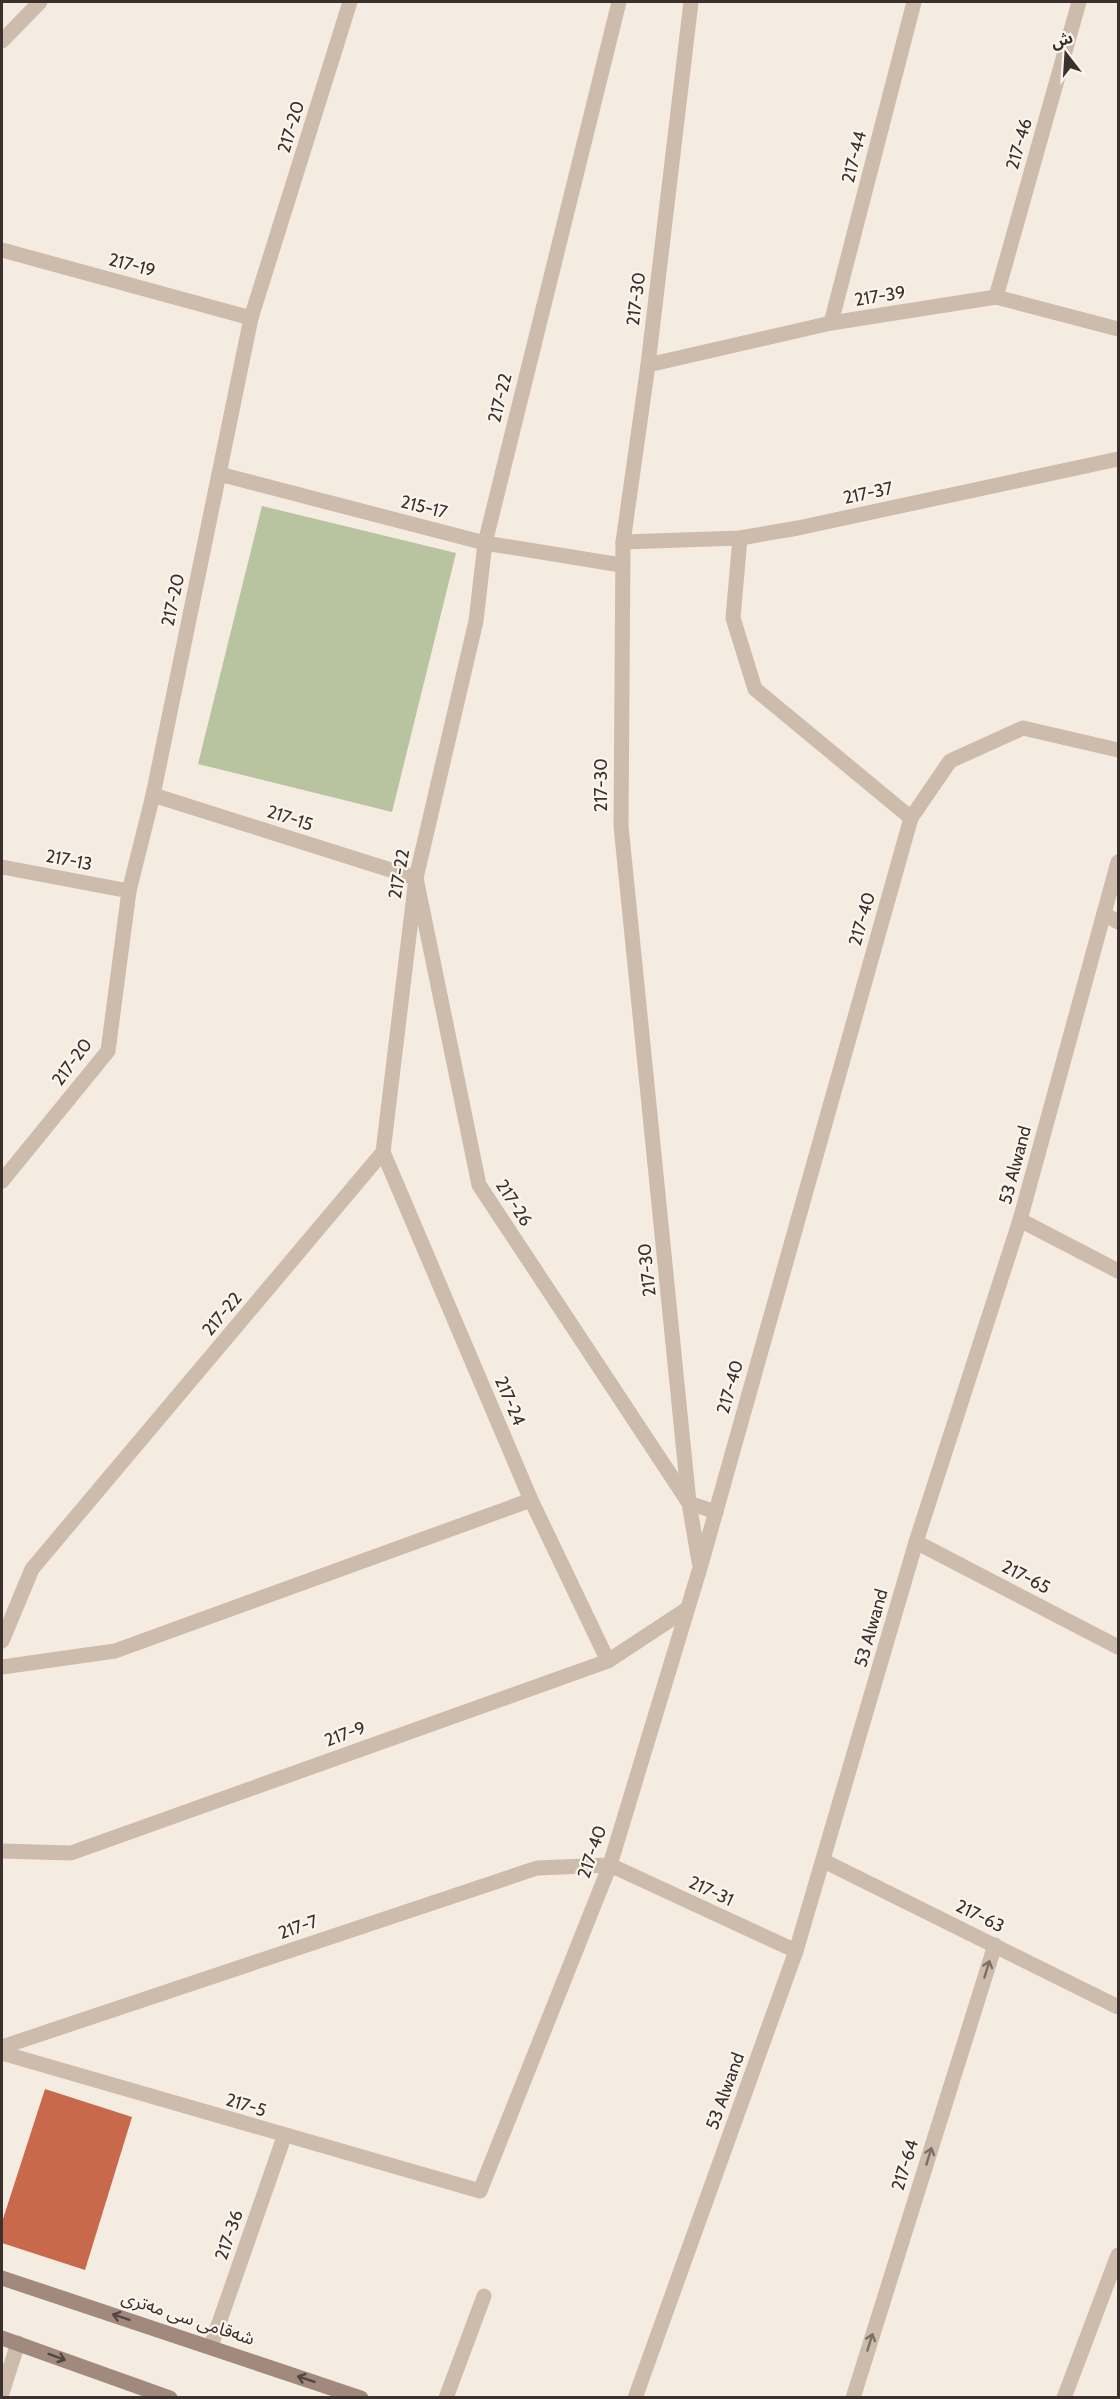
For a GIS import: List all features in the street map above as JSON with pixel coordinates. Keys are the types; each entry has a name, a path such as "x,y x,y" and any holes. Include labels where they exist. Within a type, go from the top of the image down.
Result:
{"main road":[{"name":"شەقامی سی مەتری","path":"2,2278 361,2397"},
{"path":"2,2338 170,2397"}],"street":[{"path":"2,41 40,2"},
{"name":"217-20","path":"2,1181 108,1051 129,891 153,795 251,318 350,2"},
{"name":"217-22","path":"2,1641 32,1569 383,1152 416,878 476,621 485,543 619,2"},
{"name":"217-30","path":"691,2 648,365 621,565 621,826 689,1503 700,1568"},
{"name":"217-44","path":"831,323 914,2"},
{"name":"217-46","path":"996,297 1079,2"},
{"name":"217-19","path":"2,249 251,318"},
{"name":"217-39","path":"648,365 831,323 996,297 1119,329"},
{"name":"217-37","path":"623,542 740,538 798,528 1119,459"},
{"name":"215-17","path":"219,474 485,543 621,565"},
{"path":"740,538 733,618 755,689 911,818"},
{"name":"217-40","path":"480,2192 610,1865 700,1568 911,818 950,761 1023,728 1119,750"},
{"name":"217-15","path":"153,795 416,878"},
{"name":"53 Alwand","path":"635,2397 796,1951 916,1542 1020,1220 1119,862"},
{"name":"217-13","path":"2,867 129,891"},
{"name":"217-26","path":"416,878 479,1185 689,1503"},
{"path":"1104,914 1119,922"},
{"name":"217-24","path":"383,1152 531,1500 608,1661"},
{"path":"1020,1220 1119,1271"},
{"path":"2,1667 115,1651 531,1500"},
{"path":"689,1503 716,1512"},
{"name":"217-65","path":"916,1542 1119,1647"},
{"name":"217-9","path":"2,1851 71,1853 608,1661 687,1609"},
{"name":"217-63","path":"824,1861 1119,2007"},
{"name":"217-31","path":"610,1865 796,1951"},
{"name":"217-7","path":"2,2047 537,1868 610,1865"},
{"name":"217-64","path":"853,2397 994,1945"},
{"name":"217-5","path":"2,2053 284,2137 480,2192"},
{"name":"217-36","path":"211,2346 284,2137"},
{"path":"1064,2397 1119,2255"},
{"path":"446,2397 484,2296"},
{"path":"2,2392 18,2343"}],"green space":[{"path":"262,506 456,553 392,812 198,764"}],"building":[{"path":"45,2089 132,2117 85,2270 2,2243 2,2222"}]}
